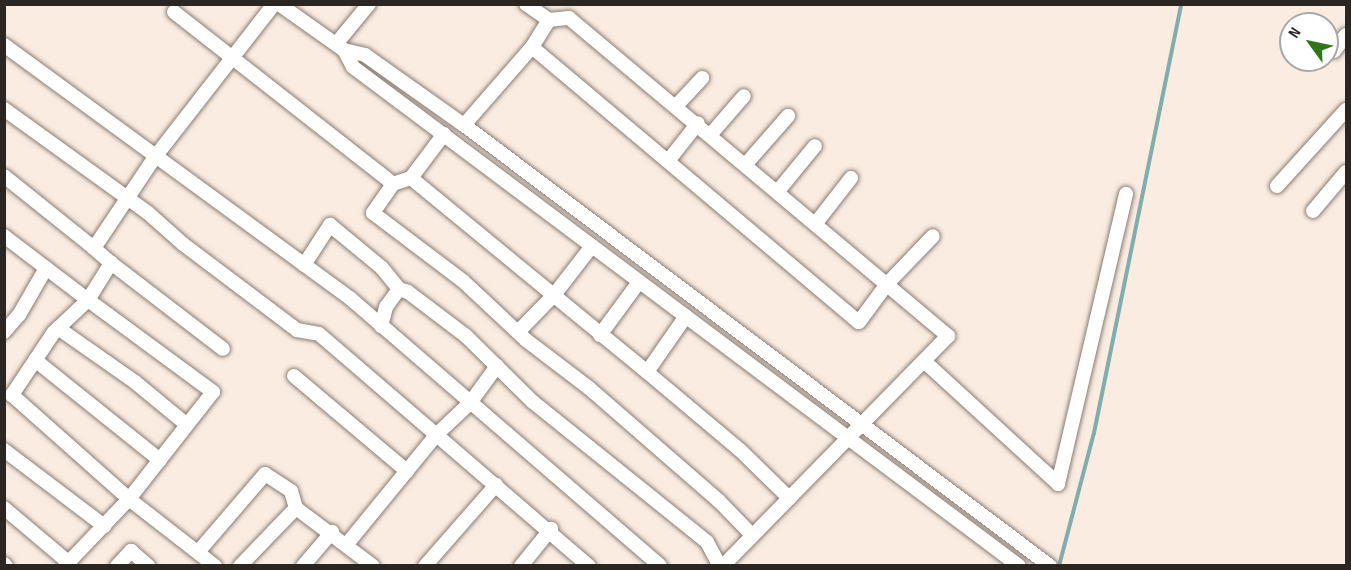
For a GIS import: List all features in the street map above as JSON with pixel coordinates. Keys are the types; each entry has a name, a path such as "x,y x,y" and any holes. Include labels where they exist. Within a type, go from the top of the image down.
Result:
{"street":[{"path":"94,248 126,197 155,157 274,4"},
{"path":"279,4 340,47 365,54 464,125 1050,566"},
{"path":"340,47 369,4"},
{"path":"304,265 330,225 382,268 399,289 466,336 533,402 707,542 721,566 948,336 677,105 569,18 549,20 526,4"},
{"path":"174,12 393,184"},
{"path":"464,125 532,46 549,20"},
{"path":"4,45 304,265 381,326 660,566"},
{"path":"532,46 858,322 887,284 933,236"},
{"path":"340,47 353,68 1019,566"},
{"path":"677,105 702,78"},
{"path":"711,134 744,96"},
{"path":"4,109 126,197 297,330 319,334 590,566"},
{"path":"1277,186 1347,110"},
{"path":"746,164 788,116"},
{"path":"668,160 698,123"},
{"path":"444,134 411,178 393,184 373,213 463,281 518,332 719,501 752,535"},
{"path":"778,191 815,146"},
{"path":"1312,211 1347,172"},
{"path":"4,176 111,263 223,349"},
{"path":"411,178 740,450 789,498"},
{"path":"816,223 851,178"},
{"path":"924,361 1058,484 1126,194"},
{"path":"4,508 67,564 129,499 213,392 46,268 7,244"},
{"path":"518,332 554,295 592,246"},
{"path":"111,263 88,300 58,328 8,400 215,566"},
{"path":"4,332 20,315 46,268"},
{"path":"600,335 639,282"},
{"path":"381,326 386,307 399,289"},
{"path":"647,372 686,316"},
{"path":"58,328 135,382 187,425"},
{"path":"35,360 160,460"},
{"path":"347,544 437,434 470,403 497,366"},
{"path":"294,376 407,471"},
{"path":"4,450 104,526"},
{"path":"198,552 265,474 291,492 296,508 332,532 370,565"},
{"path":"425,566 496,485"},
{"path":"240,566 296,508"},
{"path":"521,566 550,530"},
{"path":"303,566 332,532"},
{"path":"117,566 131,551 148,566"}],"waterway":[{"path":"1059,566 1094,433 1181,4"}]}
